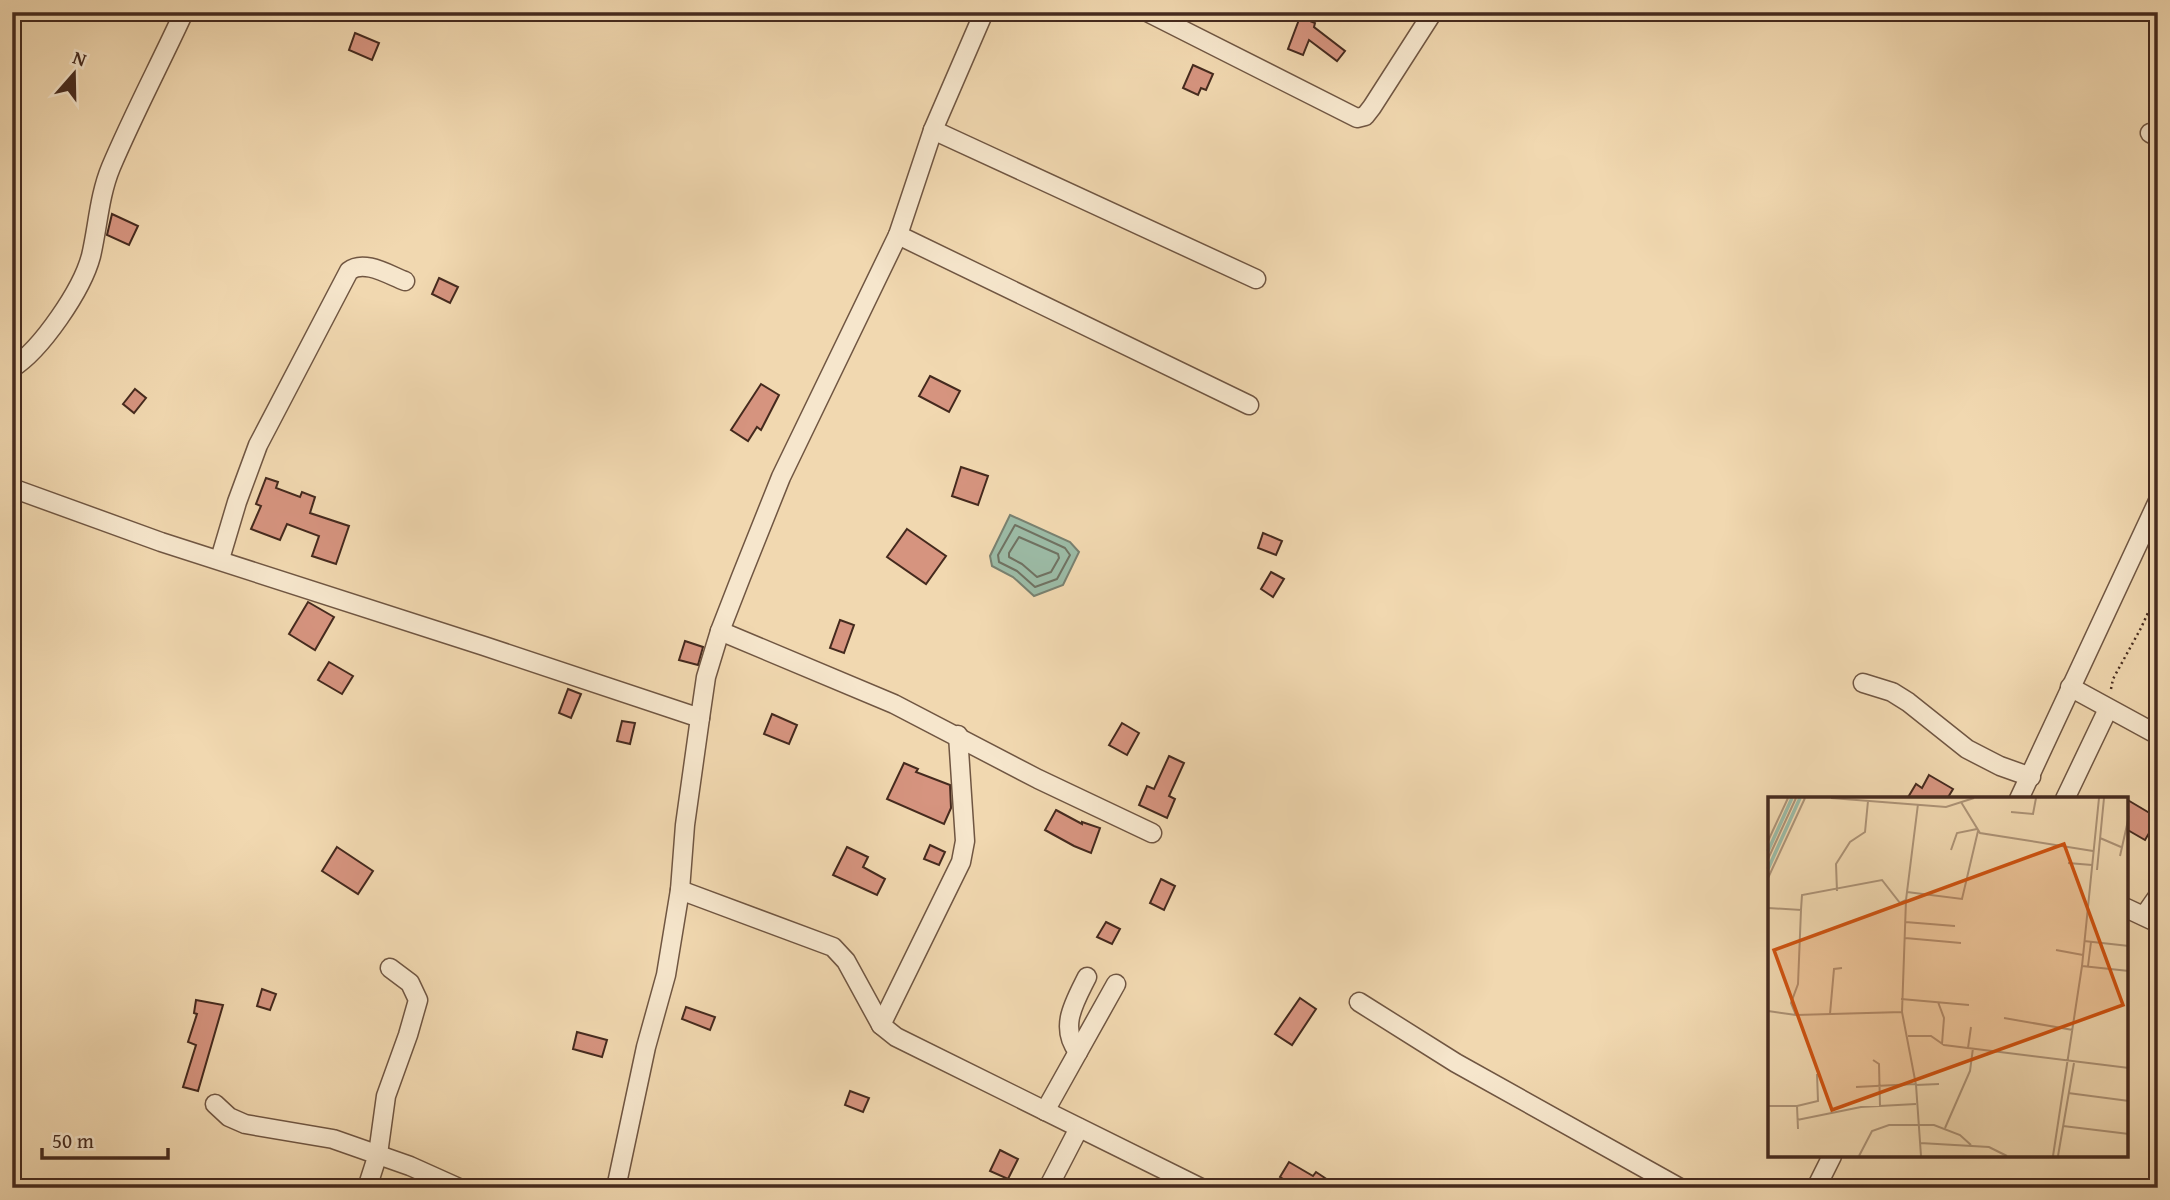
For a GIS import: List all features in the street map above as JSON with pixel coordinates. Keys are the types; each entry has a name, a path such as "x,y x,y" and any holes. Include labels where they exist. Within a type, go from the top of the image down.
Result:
{"street":[{"path":"12,368 27,359 39,346 80,282 90,259 101,198 110,169 184,12"},
{"path":"616,1188 646,1047 666,975 680,890 685,825 706,677 720,631 781,477 898,235 933,130 984,12"},
{"path":"1147,12 1357,118 1365,116 1433,12"},
{"path":"933,130 1256,279"},
{"path":"898,235 1249,405"},
{"path":"220,559 258,445 349,271 352,267 362,265 405,281"},
{"path":"12,488 162,542 700,718"},
{"path":"2020,797 2158,501"},
{"path":"720,631 883,699 958,735 1038,779 1152,833"},
{"path":"1863,683 1892,692 1909,702 1968,749 2000,766 2031,777"},
{"path":"2070,687 2158,735"},
{"path":"2066,797 2108,709"},
{"path":"881,1025 961,862 965,841 958,735"},
{"path":"680,890 833,947 846,961 881,1025 896,1037 1201,1188"},
{"path":"2128,909 2151,920 2158,896"},
{"path":"367,1188 378,1154 386,1096 418,1000 410,983 390,968"},
{"path":"1078,1052 1070,1041 1067,1027 1087,977"},
{"path":"1045,1111 1115,984"},
{"path":"1359,1002 1456,1063 1680,1188"},
{"path":"215,1104 229,1117 245,1124 333,1139 378,1154 459,1188"},
{"path":"1048,1188 1079,1128"},
{"path":"1816,1188 1831,1158"}],"path":[{"path":"2108,709 2113,679 2158,591"}],"water":[{"path":"1010,515 1070,542 1079,552 1063,585 1034,596 1013,577 992,566 990,556"}],"building":[{"path":"1300,17 1315,23 1314,27 1345,51 1337,61 1309,40 1303,55 1288,49"},
{"path":"355,33 379,43 372,60 349,50"},
{"path":"1193,65 1213,74 1206,90 1201,88 1198,95 1183,88"},
{"path":"112,214 138,226 129,245 107,235"},
{"path":"439,278 458,287 450,303 432,294"},
{"path":"930,376 960,391 949,412 919,396"},
{"path":"761,384 779,395 761,430 757,427 748,441 731,430"},
{"path":"135,389 146,398 134,413 123,404"},
{"path":"961,467 988,476 978,505 952,496"},
{"path":"266,478 278,482 276,488 300,497 302,492 315,497 310,513 349,526 336,564 312,556 319,536 287,524 280,540 251,529 261,506 256,504"},
{"path":"907,529 946,556 926,584 887,557"},
{"path":"1263,533 1282,541 1276,555 1258,548"},
{"path":"1271,572 1284,579 1273,597 1261,589"},
{"path":"308,602 334,617 315,650 289,634"},
{"path":"840,620 854,625 844,653 830,648"},
{"path":"685,641 703,647 698,665 679,660"},
{"path":"329,662 353,676 342,694 318,680"},
{"path":"568,689 581,694 571,718 559,713"},
{"path":"772,714 797,725 789,744 764,734"},
{"path":"622,721 635,723 630,744 617,741"},
{"path":"1122,723 1139,733 1127,755 1109,745"},
{"path":"1169,756 1184,763 1169,796 1175,799 1167,818 1139,805 1147,786 1154,789"},
{"path":"904,763 918,769 916,772 950,785 951,808 944,824 887,799"},
{"path":"1929,775 1953,789 1948,797 1908,797 1916,784 1922,788"},
{"path":"2128,800 2158,818 2145,840 2128,830"},
{"path":"1056,810 1082,824 1100,828 1091,853 1045,830"},
{"path":"930,845 945,852 939,865 924,859"},
{"path":"337,847 373,871 358,894 322,871"},
{"path":"847,847 868,857 863,867 885,879 877,895 833,875"},
{"path":"1161,879 1175,886 1164,910 1150,903"},
{"path":"1106,922 1120,929 1112,944 1097,937"},
{"path":"262,989 276,994 270,1010 257,1006"},
{"path":"1300,998 1316,1009 1292,1045 1275,1034"},
{"path":"196,1000 223,1005 198,1091 183,1087 196,1045 188,1042 197,1014 194,1013"},
{"path":"686,1007 715,1017 710,1030 682,1019"},
{"path":"577,1032 607,1040 602,1057 573,1049"},
{"path":"850,1091 869,1098 863,1112 845,1105"},
{"path":"1000,1150 1018,1159 1008,1179 990,1171"},
{"path":"1289,1162 1313,1176 1316,1172 1340,1188 1298,1188 1280,1177"}]}
